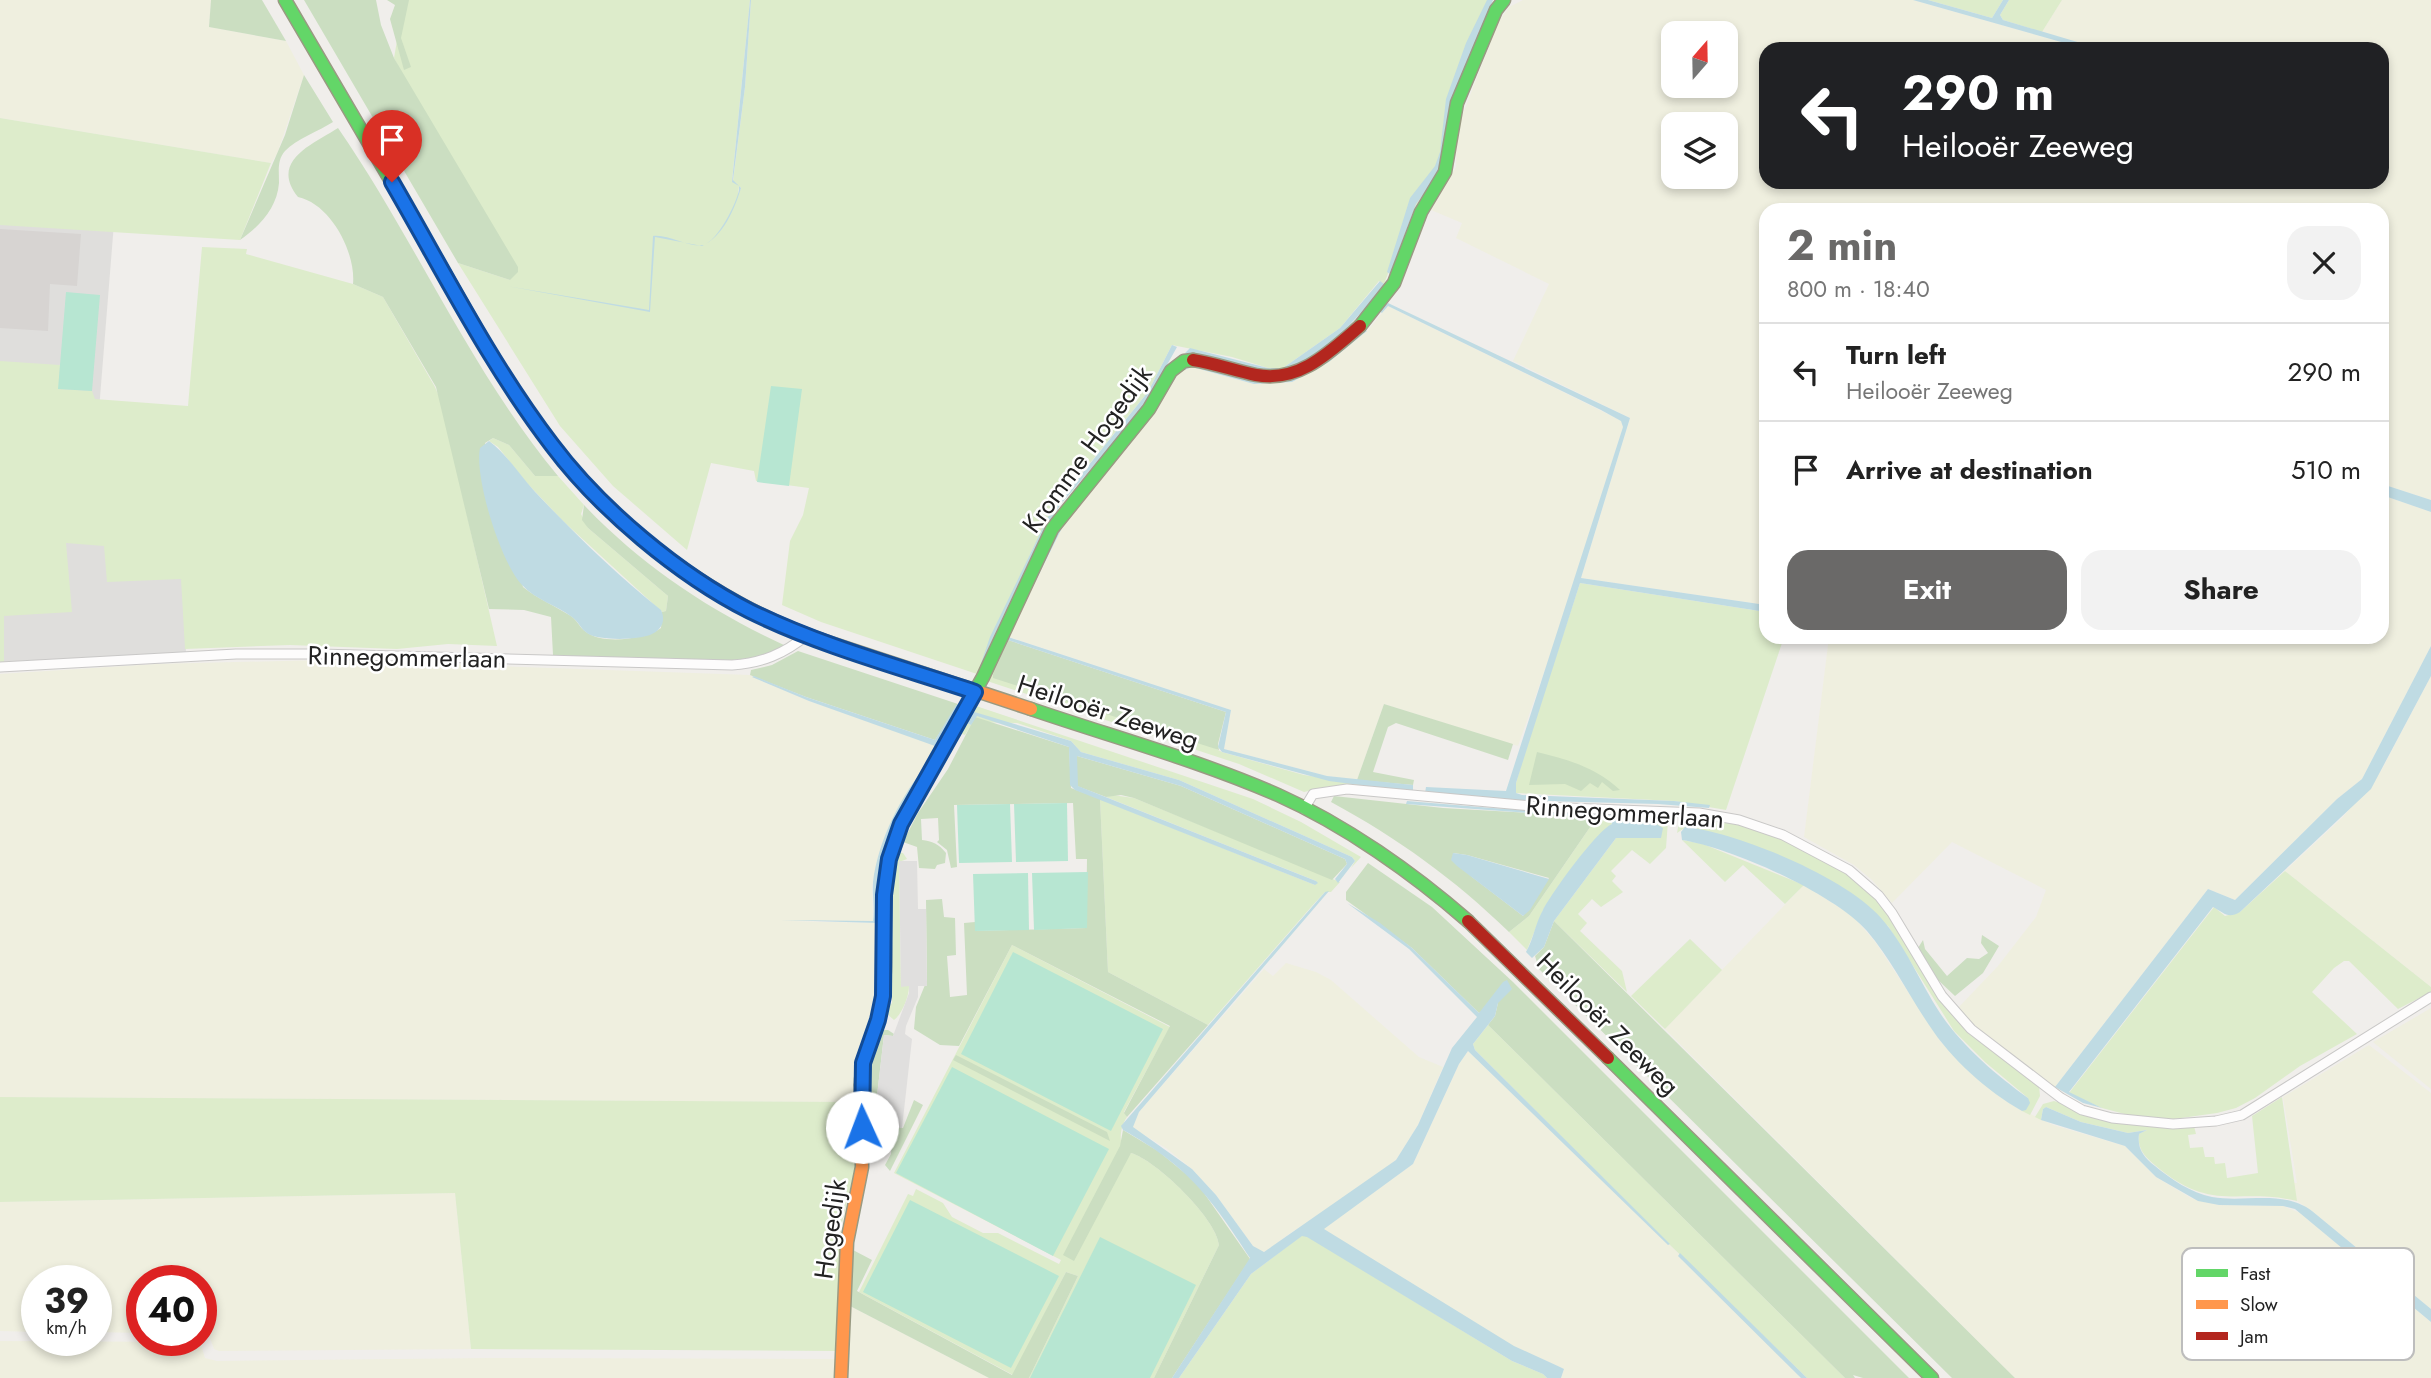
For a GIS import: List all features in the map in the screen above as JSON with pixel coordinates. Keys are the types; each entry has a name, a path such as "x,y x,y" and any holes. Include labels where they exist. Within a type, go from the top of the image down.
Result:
{"street":[{"name":"Heilooër Zeeweg","path":"285,0 496,361 560,455 604,504 671,559 750,611 807,635 1222,773 1304,809 1363,841 1398,864 1483,934 1932,1378"},
{"name":"Kromme Hogedijk","path":"975,692 1052,529 1149,409 1175,366 1184,361 1195,360 1259,376 1278,378 1295,374 1351,335 1389,292 1422,212 1447,166 1460,94 1491,22 1504,0"},
{"name":"Rinnegommerlaan","path":"0,667 236,654 732,665 770,659 788,650 807,635"},
{"name":"Hogedijk","path":"841,1378 846,1242 862,1167 861,1076 867,1048 881,1008 884,986 886,874 901,824 975,692"},
{"name":"Rinnegommerlaan","path":"1304,809 1313,794 1347,789 1542,807 1699,813 1738,820 1783,835 1849,870 1879,896 1942,996 1988,1043 2071,1104 2096,1114 2127,1121 2195,1123 2242,1115 2431,997"}],"shaded area":[{"path":"0,218 114,223 99,410 0,403"},
{"path":"0,531 105,540 182,574 186,652 0,662"},
{"path":"899,861 917,861 918,909 926,909 927,986 918,986 918,997 906,1026 905,1034 912,1039 902,1128 893,1128 891,1151 871,1148 884,1035 893,1036 909,993 909,986 901,987"}],"green space":[{"path":"0,0 211,0 209,27 286,41 304,75 277,154 271,163 0,118"},
{"path":"211,0 262,0 286,41 209,27"},
{"path":"304,0 376,0 381,25 394,58 518,267 518,272 510,280 458,263"},
{"path":"387,0 409,0 401,38 411,67 404,70 390,19 395,5"},
{"path":"404,0 750,0 732,181 737,185 733,181 745,87 751,0 1490,0 1446,114 1444,155 1409,219 1384,284 1379,281 1340,328 1283,368 1268,368 1232,357 1172,345 1148,392 1081,474 1049,520 1032,550 977,674 821,622 782,605 790,541 803,515 809,488 756,481 754,471 711,463 687,550 613,486 560,426 458,263 510,280 394,58"},
{"path":"1523,0 1913,0 2061,42 1759,42 1759,189 2389,189 2389,42 2077,42 2042,32 2062,0 2431,0 2431,500 2389,486 2389,203 1759,203 1759,604 1581,578 1630,418 1513,361 1549,284 1456,238 1462,223 1431,210 1456,167 1457,129 1498,23 1509,7"},
{"path":"1928,0 2003,0 1992,18"},
{"path":"2009,0 2062,0 2042,32 2003,20 2000,15"},
{"path":"304,75 333,122 301,139 282,154 275,200 261,222 240,240 285,135"},
{"path":"0,118 271,163 240,240 0,225"},
{"path":"338,128 393,215 497,393 558,476 535,476 509,445 493,438 485,443 523,587 571,616 593,636 635,638 661,628 662,612 666,611 668,596 588,528 582,520 584,505 629,548 678,585 731,618 786,646 767,654 709,661 553,655 551,617 524,610 489,609 436,387 383,297 353,284 353,272 346,245 331,219 310,201 298,197 290,184 288,173 298,155"},
{"path":"202,247 247,249 246,254 353,284 383,297 441,401 497,646 448,644 397,649 290,645 185,649 181,579 107,582 104,546 66,543 72,612 4,616 4,662 0,662 0,361 60,365 59,389 92,391 95,399 188,406"},
{"path":"66,292 100,295 92,391 58,389"},
{"path":"1388,306 1622,421 1623,427 1560,627 1518,746 1384,704 1357,780 1327,776 1224,749 1231,710 1009,637 1063,526 1154,414 1179,372 1192,367 1254,384 1292,382 1336,357 1367,331"},
{"path":"771,386 802,389 789,486 757,482"},
{"path":"493,438 509,445 535,476 558,476 584,505 581,514 588,528 668,596 666,611 662,612 563,521 525,481 498,447 489,441"},
{"path":"2389,497 2431,512 2431,646 2362,779 2337,799 2235,900 2208,889 2055,1087 1972,1024 1957,1009 1998,966 2036,917 2046,890 1952,842 1892,903 1872,880 1854,865 1804,837 1828,644 2389,644"},
{"path":"1580,583 1759,611 1759,644 1782,644 1726,810 1674,801 1516,793 1516,783"},
{"path":"1006,636 1010,637 1008,640 1222,752 1304,775 1413,792 1331,786 1304,792 1239,764 987,681"},
{"path":"1008,640 1226,712 1219,750 993,678"},
{"path":"798,651 958,704 935,740 806,697 750,675 751,670 772,665"},
{"path":"323,660 750,675 809,701 935,745 928,764 900,805 885,835 872,886 873,921 789,921 877,923 878,995 856,1064 856,1102 0,1097 0,674 156,664"},
{"path":"2431,676 2431,987 2285,871 2343,817 2381,771"},
{"path":"1384,704 1513,744 1508,760 1396,723 1388,727 1373,772 1414,780 1413,785 1357,780"},
{"path":"973,705 1253,799 1301,822 1361,857 1351,868 1355,861 1352,857 1179,780 1081,752 1071,741 1017,723 966,722 971,725 965,735 960,733 907,827 903,842 901,833"},
{"path":"975,717 1069,747 1071,788 1100,799 1108,972 1208,1025 1127,1117 1124,1113 1170,1026 1012,945 959,1046 940,1045 914,1029 916,1007 927,980 926,900 942,899 944,917 955,918 956,955 947,956 950,997 967,995 964,923 975,922 976,931 1086,928 1087,859 1076,859 1073,803 954,805 957,867 951,868 947,850 937,842 938,818 921,819 922,840 935,844 946,853 945,863 937,865 935,869 919,868 917,847 903,842 918,813 948,769"},
{"path":"1537,752 1571,761 1591,770 1620,790 1613,791 1602,782 1598,788 1590,783 1581,791 1565,784 1529,785"},
{"path":"1077,756 1181,786 1345,859 1347,864 1332,880 1134,798 1121,795 1106,797 1077,786"},
{"path":"1112,795 1134,798 1340,882 1331,892 1325,892 1312,906 1208,1025 1108,972 1100,799 1315,885 1316,881 1106,797"},
{"path":"1334,796 1443,808 1597,817 1529,916 1509,932 1467,894 1424,861 1380,830 1331,802","holes":["1453,853 1549,878 1523,916 1472,877"]},
{"path":"1067,803 1068,861 1016,862 1014,804"},
{"path":"1010,804 1012,862 959,863 957,805"},
{"path":"1616,812 1662,815 1668,821 1666,848 1650,864 1632,850 1611,871 1616,876 1612,881 1623,892 1601,907 1592,899 1578,914 1587,923 1580,931 1622,971 1627,992 1554,921 1616,838 1660,838 1656,824 1620,822 1616,819"},
{"path":"1686,814 1728,820 1786,839 1841,867 1880,902 1947,1008 2039,1086 2040,1096 2030,1115 2022,1111 2028,1098 1985,1062 1954,1031 1888,926 1742,842 1695,828 1683,829 1677,833 1679,822"},
{"path":"1597,817 1609,818 1612,824 1593,842 1544,908 1527,950 1509,932 1529,916"},
{"path":"1682,840 1703,844 1804,885 1785,904 1743,865 1725,882"},
{"path":"897,852 903,853 907,859 899,862 901,986 909,986 904,1005 894,1020 886,1013 888,1001 892,1004 892,900"},
{"path":"1368,863 1432,907 1513,982 1909,1378 1863,1378 1853,1375 1855,1378 1845,1378 1488,1025 1495,1016 1498,1003 1479,1013 1412,948 1346,900 1346,892"},
{"path":"2285,871 2431,987 2431,992 2398,1009 2349,961 2344,961 2312,992 2357,1034 2300,1066 2236,1108 2174,1119 2136,1117 2102,1108 2069,1093 2214,907 2225,916 2240,912"},
{"path":"1088,872 1087,928 1034,930 1032,873"},
{"path":"1028,873 1029,930 975,931 973,874"},
{"path":"1804,885 1853,916 1876,943 1941,1042 2012,1105 2053,1125 2125,1146 2156,1177 2191,1198 2219,1205 2283,1206 2300,1213 2342,1248 2182,1248 2182,1360 2414,1360 2414,1308 2431,1322 2431,1378 2015,1378 1665,1029"},
{"path":"1554,921 2015,1378 1952,1378 1539,969 1535,956 1544,947"},
{"path":"1982,935 1999,946 1983,973 1955,996 1938,980 1918,948 1923,940 1925,949 1947,976 1967,958 1979,959 1988,953 1981,943"},
{"path":"1690,939 1722,970 1665,1029 1631,996"},
{"path":"1012,945 1170,1027 1124,1112 1127,1117 1121,1132 1122,1149 1125,1160 1131,1153 1142,1158 1184,1192 1208,1221 1219,1245 1154,1378 1029,1378 1078,1276 1066,1272 1013,1375 859,1292 908,1194 913,1196 916,1189 943,1203 952,1217 983,1233 998,1233 1059,1264 1061,1260 894,1173"},
{"path":"1013,952 1163,1029 1111,1131 961,1054"},
{"path":"1286,963 1316,972 1331,980 1419,1057 1443,1067 1418,1125 1396,1160 1334,1206 1267,1251 1261,1252 1253,1246 1216,1195 1192,1169 1166,1148 1134,1129 1132,1124 1139,1112 1264,969 1273,976"},
{"path":"2431,1008 2431,1089 2373,1042"},
{"path":"1488,1025 1845,1378 1807,1378 1670,1245 1475,1050 1473,1044"},
{"path":"879,1030 888,1030 894,1034 884,1035 871,1148 880,1150 873,1157 867,1154 866,1068"},
{"path":"2369,1045 2431,1093 2431,1309 2414,1295 2414,1248 2357,1248 2297,1201 2293,1183 2297,1183 2283,1097"},
{"path":"1468,1051 1670,1245 1801,1378 1561,1378 1564,1370 1560,1367 1514,1347 1323,1229 1413,1164 1459,1064"},
{"path":"956,1055 1107,1132 1110,1141 953,1060"},
{"path":"952,1067 1109,1149 1053,1256 896,1173"},
{"path":"0,1097 856,1102 857,1159 841,1227 835,1351 471,1349 455,1193 0,1202"},
{"path":"2282,1097 2297,1201 2276,1197 2225,1196 2194,1190 2176,1181 2145,1156 2139,1144 2139,1134 2147,1130 2128,1133 2081,1122 2046,1107 2041,1120 2035,1117 2043,1104 2054,1101 2129,1125 2194,1126 2196,1134 2188,1135 2190,1148 2203,1147 2205,1157 2214,1157 2215,1164 2225,1163 2227,1178 2258,1173 2252,1116"},
{"path":"914,1100 923,1105 890,1171 885,1165 891,1154 893,1127 903,1128"},
{"path":"1123,1130 1158,1151 1197,1183 1250,1259 1172,1378 1154,1378 1219,1245 1216,1234 1197,1206 1169,1178 1131,1153 1074,1261 1063,1255 1120,1146"},
{"path":"455,1193 471,1349 219,1351 217,1265 126,1265 126,1333 112,1332 112,1265 21,1265 21,1332 0,1331 0,1202"},
{"path":"910,1200 1059,1276 1011,1368 863,1292"},
{"path":"1301,1236 1307,1236 1512,1361 1547,1378 1179,1378 1251,1274"},
{"path":"1100,1237 1196,1285 1150,1378 1030,1378"},
{"path":"853,1250 872,1260 857,1291 1012,1375 1066,1272 1078,1276 1029,1378 989,1378 850,1306"},
{"path":"846,1306 850,1306 989,1378 849,1378"},
{"path":"0,1341 21,1341 21,1356 112,1356 112,1342 126,1342 126,1356 204,1356 217,1361 491,1358 836,1359 835,1378 0,1378"}],"water":[{"path":"751,0 745,87 733,180 739,186 732,182"},
{"path":"1487,0 1493,0 1454,95 1448,117 1444,161 1416,204 1390,274 1387,272 1410,198 1435,166 1440,152 1446,99 1466,43"},
{"path":"1913,0 1928,0 1992,18 2003,0 2009,0 2000,15 2003,20 2077,42 2061,42"},
{"path":"739,186 741,188 732,213 715,237 734,204"},
{"path":"653,236 683,242 655,237 650,312 507,286 649,310"},
{"path":"1380,281 1384,284 1374,297 1333,341 1300,365 1284,371 1268,373 1185,353 1190,348 1268,368 1283,368 1340,328"},
{"path":"1388,303 1630,418 1581,578 1759,604 1759,611 1580,583 1516,783 1516,793 1522,795 1674,801 1710,805 1709,808 1501,800 1425,793 1426,787 1506,791 1623,427 1621,421 1601,410 1388,306 1382,313 1379,311"},
{"path":"1364,329 1367,331 1329,362 1292,382 1254,384 1192,367 1179,372 1154,414 1063,526 1014,624 1063,521 1148,420 1174,375 1186,366 1194,365 1260,383 1290,381"},
{"path":"1172,345 1177,347 1143,408 1061,504 1042,534 990,644 979,674 990,637 1050,513 1148,392"},
{"path":"489,441 583,540 661,610 663,621 657,631 644,637 627,639 592,636 572,617 533,595 522,585 506,559 485,499 479,462 480,448"},
{"path":"2389,486 2431,500 2431,512 2389,497"},
{"path":"1008,637 1231,710 1224,749 1327,776 1413,785 1413,792 1329,781 1222,752 1218,747 1226,712 1008,640"},
{"path":"2431,646 2431,676 2371,789 2240,912 2229,915 2213,907 2069,1092 2102,1108 2136,1117 2083,1103 2055,1087 2208,889 2235,900 2337,799 2362,779"},
{"path":"752,677 806,697 935,740 956,705 960,705 935,746 809,701"},
{"path":"971,711 1071,741 1081,752 1179,780 1352,857 1355,861 1338,883 1335,879 1347,864 1345,859 1181,786 1077,756 1078,786 1316,881 1318,883 1315,885 1075,790 1070,785 1069,747 977,716 971,725 965,722"},
{"path":"928,764 894,824 889,838 880,880 878,923 781,920 873,921 873,882 885,835 909,789"},
{"path":"1407,801 1612,814 1620,822 1656,824 1663,828 1661,838 1616,838 1554,921 1544,947 1532,958 1526,952 1543,910 1564,877 1596,838 1612,824 1611,819 1406,804"},
{"path":"1685,827 1733,838 1790,859 1865,903 1898,940 1940,1013 1959,1037 1992,1070 2028,1098 2030,1103 2026,1110 2022,1111 1996,1094 1948,1050 1876,942 1851,917 1807,888 1754,862 1682,840 1681,832"},
{"path":"1453,853 1549,879 1530,910 1523,916 1457,866 1451,860"},
{"path":"1329,891 1139,1112 1133,1127 1192,1169 1216,1195 1253,1246 1264,1252 1396,1160 1418,1125 1452,1048 1477,1017 1409,949 1347,903 1380,923 1412,948 1479,1013 1507,980 1512,989 1498,1003 1495,1016 1473,1044 1475,1050 1670,1244 1668,1245 1468,1051 1459,1064 1413,1164 1324,1229 1514,1346 1564,1369 1561,1378 1547,1378 1512,1361 1302,1236 1251,1274 1179,1378 1172,1378 1250,1258 1196,1185 1165,1157 1123,1130 1121,1126 1325,892"},
{"path":"2046,1107 2081,1122 2128,1133 2147,1130 2139,1134 2140,1148 2145,1156 2182,1185 2212,1197 2276,1198 2300,1204 2357,1248 2342,1248 2295,1209 2283,1206 2219,1205 2198,1201 2156,1177 2125,1146 2041,1120"},
{"path":"1680,1253 1807,1378 1801,1378 1678,1256"},
{"path":"2414,1295 2431,1309 2431,1322 2414,1308"}],"building":[{"path":"0,229 81,234 77,286 50,284 48,331 0,328"}],"traffic: fast":[{"path":"285,0 514,392 574,473 626,525 688,572 754,611 822,640"},
{"path":"1360,326 1394,283 1421,212 1445,172 1457,103 1496,10 1504,0"},
{"path":"861,1085 863,1065 879,1017 883,993 885,889 901,824 983,677 1052,529 1149,409 1171,371 1184,361 1193,360"},
{"path":"1031,709 1217,771 1303,807 1378,851 1468,921"},
{"path":"1608,1058 1932,1378"}],"traffic: slow":[{"path":"822,640 1031,709"},
{"path":"841,1378 847,1242 862,1167 861,1085"}],"traffic: jam":[{"path":"1193,360 1256,375 1286,374 1313,363 1360,326"},
{"path":"1468,921 1608,1058"}],"route":[{"path":"392,182 496,361 537,424 575,474 639,535 718,592 750,611 807,635 975,692 901,824 889,859 884,895 883,996 863,1063 862,1127"}]}
